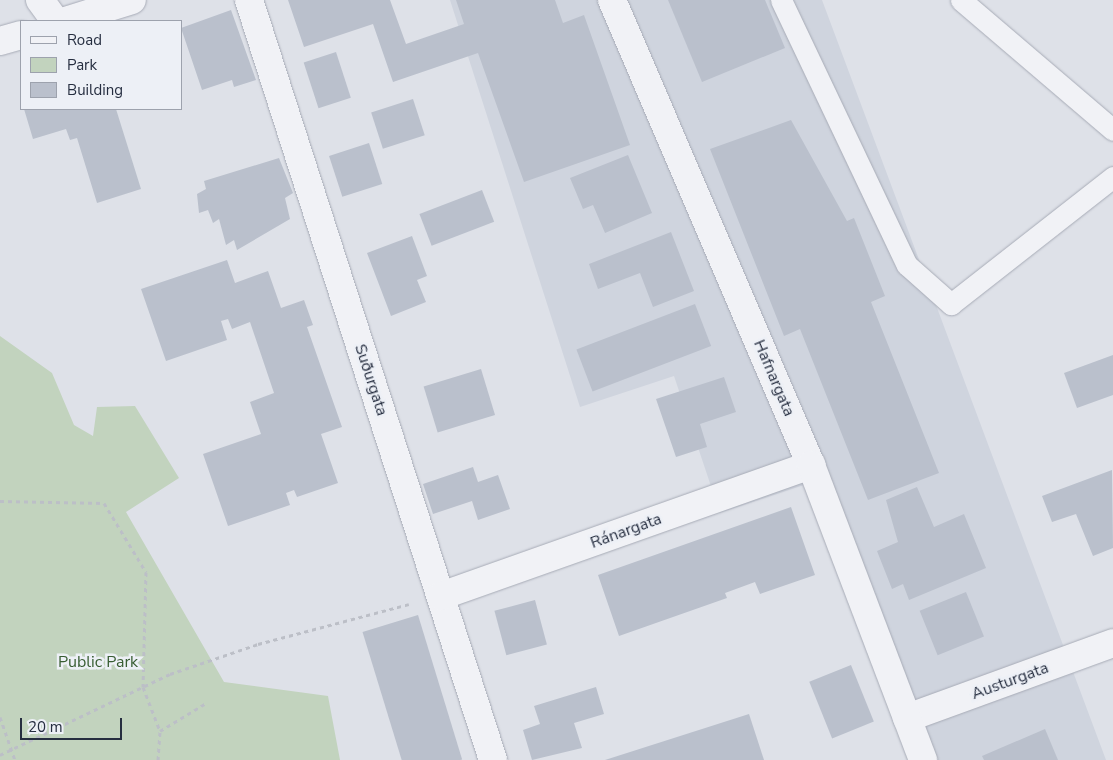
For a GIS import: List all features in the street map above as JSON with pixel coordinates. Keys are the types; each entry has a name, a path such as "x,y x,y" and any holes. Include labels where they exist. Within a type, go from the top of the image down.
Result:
{"street":[{"path":"40,0 54,20"},
{"path":"67,20 132,0"},
{"name":"Suðurgata","path":"249,0 493,760"},
{"name":"Hafnargata","path":"612,0 811,465 906,718 924,760"},
{"path":"0,42 20,35"},
{"name":"Ránargata","path":"441,596 811,465"},
{"name":"Austurgata","path":"906,718 1113,643"}],"lane":[{"path":"781,0 907,265 951,304 1113,176"},
{"path":"960,0 1113,130"}],"path":[{"path":"0,501 104,504 146,572 143,687 160,731 158,760"},
{"path":"0,754 12,751 143,687 258,644 441,596"},
{"path":"160,731 206,703"},
{"path":"0,717 15,760"}],"shaded area":[{"path":"450,0 822,0 1106,760 915,760 807,484 720,513 674,376 580,407"}],"green space":[{"name":"Public Park","path":"0,336 52,373 74,425 93,436 97,407 135,406 179,478 126,512 224,682 328,696 340,760 0,760"}],"building":[{"path":"288,0 390,0 406,44 464,24 456,0 555,0 563,23 584,15 630,145 524,182 478,53 393,82 373,24 304,47"},
{"path":"668,0 765,0 785,48 702,82"},
{"path":"231,10 256,80 234,87 232,80 202,90 182,28"},
{"path":"336,52 351,98 318,108 304,63"},
{"path":"413,99 425,135 383,149 371,113"},
{"path":"24,110 116,110 141,189 97,203 77,138 70,140 66,129 33,139"},
{"path":"791,120 847,221 854,218 885,296 871,302 939,473 868,500 800,329 784,336 710,149"},
{"path":"369,143 382,184 342,197 329,156"},
{"path":"628,155 652,213 605,233 593,205 583,209 570,178"},
{"path":"279,158 293,193 285,198 290,219 237,250 234,240 226,245 219,219 213,223 208,210 199,213 197,194 206,189 204,181"},
{"path":"482,190 494,222 432,246 419,214"},
{"path":"671,232 694,291 653,307 640,273 598,289 589,264"},
{"path":"412,236 427,276 417,280 426,302 391,316 367,253"},
{"path":"227,260 235,283 268,271 281,308 304,300 313,325 307,327 342,427 321,434 338,483 297,497 294,490 286,493 290,505 228,526 203,454 261,434 250,402 274,393 250,322 232,329 228,319 221,321 227,340 166,361 141,289"},
{"path":"695,304 711,346 593,392 576,350"},
{"path":"1113,355 1113,395 1077,408 1064,373"},
{"path":"481,369 495,415 438,432 424,387"},
{"path":"724,377 736,412 700,424 707,447 676,457 656,399"},
{"path":"473,467 478,482 498,475 510,509 478,520 472,501 433,514 423,484"},
{"path":"1112,470 1113,548 1093,556 1076,514 1052,522 1042,496"},
{"path":"917,487 934,527 964,514 986,568 909,600 903,584 892,589 877,551 898,542 886,500"},
{"path":"791,507 815,575 760,594 755,582 725,593 727,598 619,636 598,575"},
{"path":"966,592 984,637 938,655 920,611"},
{"path":"535,600 547,644 506,655 494,611"},
{"path":"418,615 462,759 402,760 363,632"},
{"path":"851,665 874,722 832,738 809,682"},
{"path":"596,687 604,714 574,723 582,748 532,760 523,730 540,724 534,706"},
{"path":"749,714 764,760 605,760"},
{"path":"1045,729 1058,760 984,760 982,756"}]}
